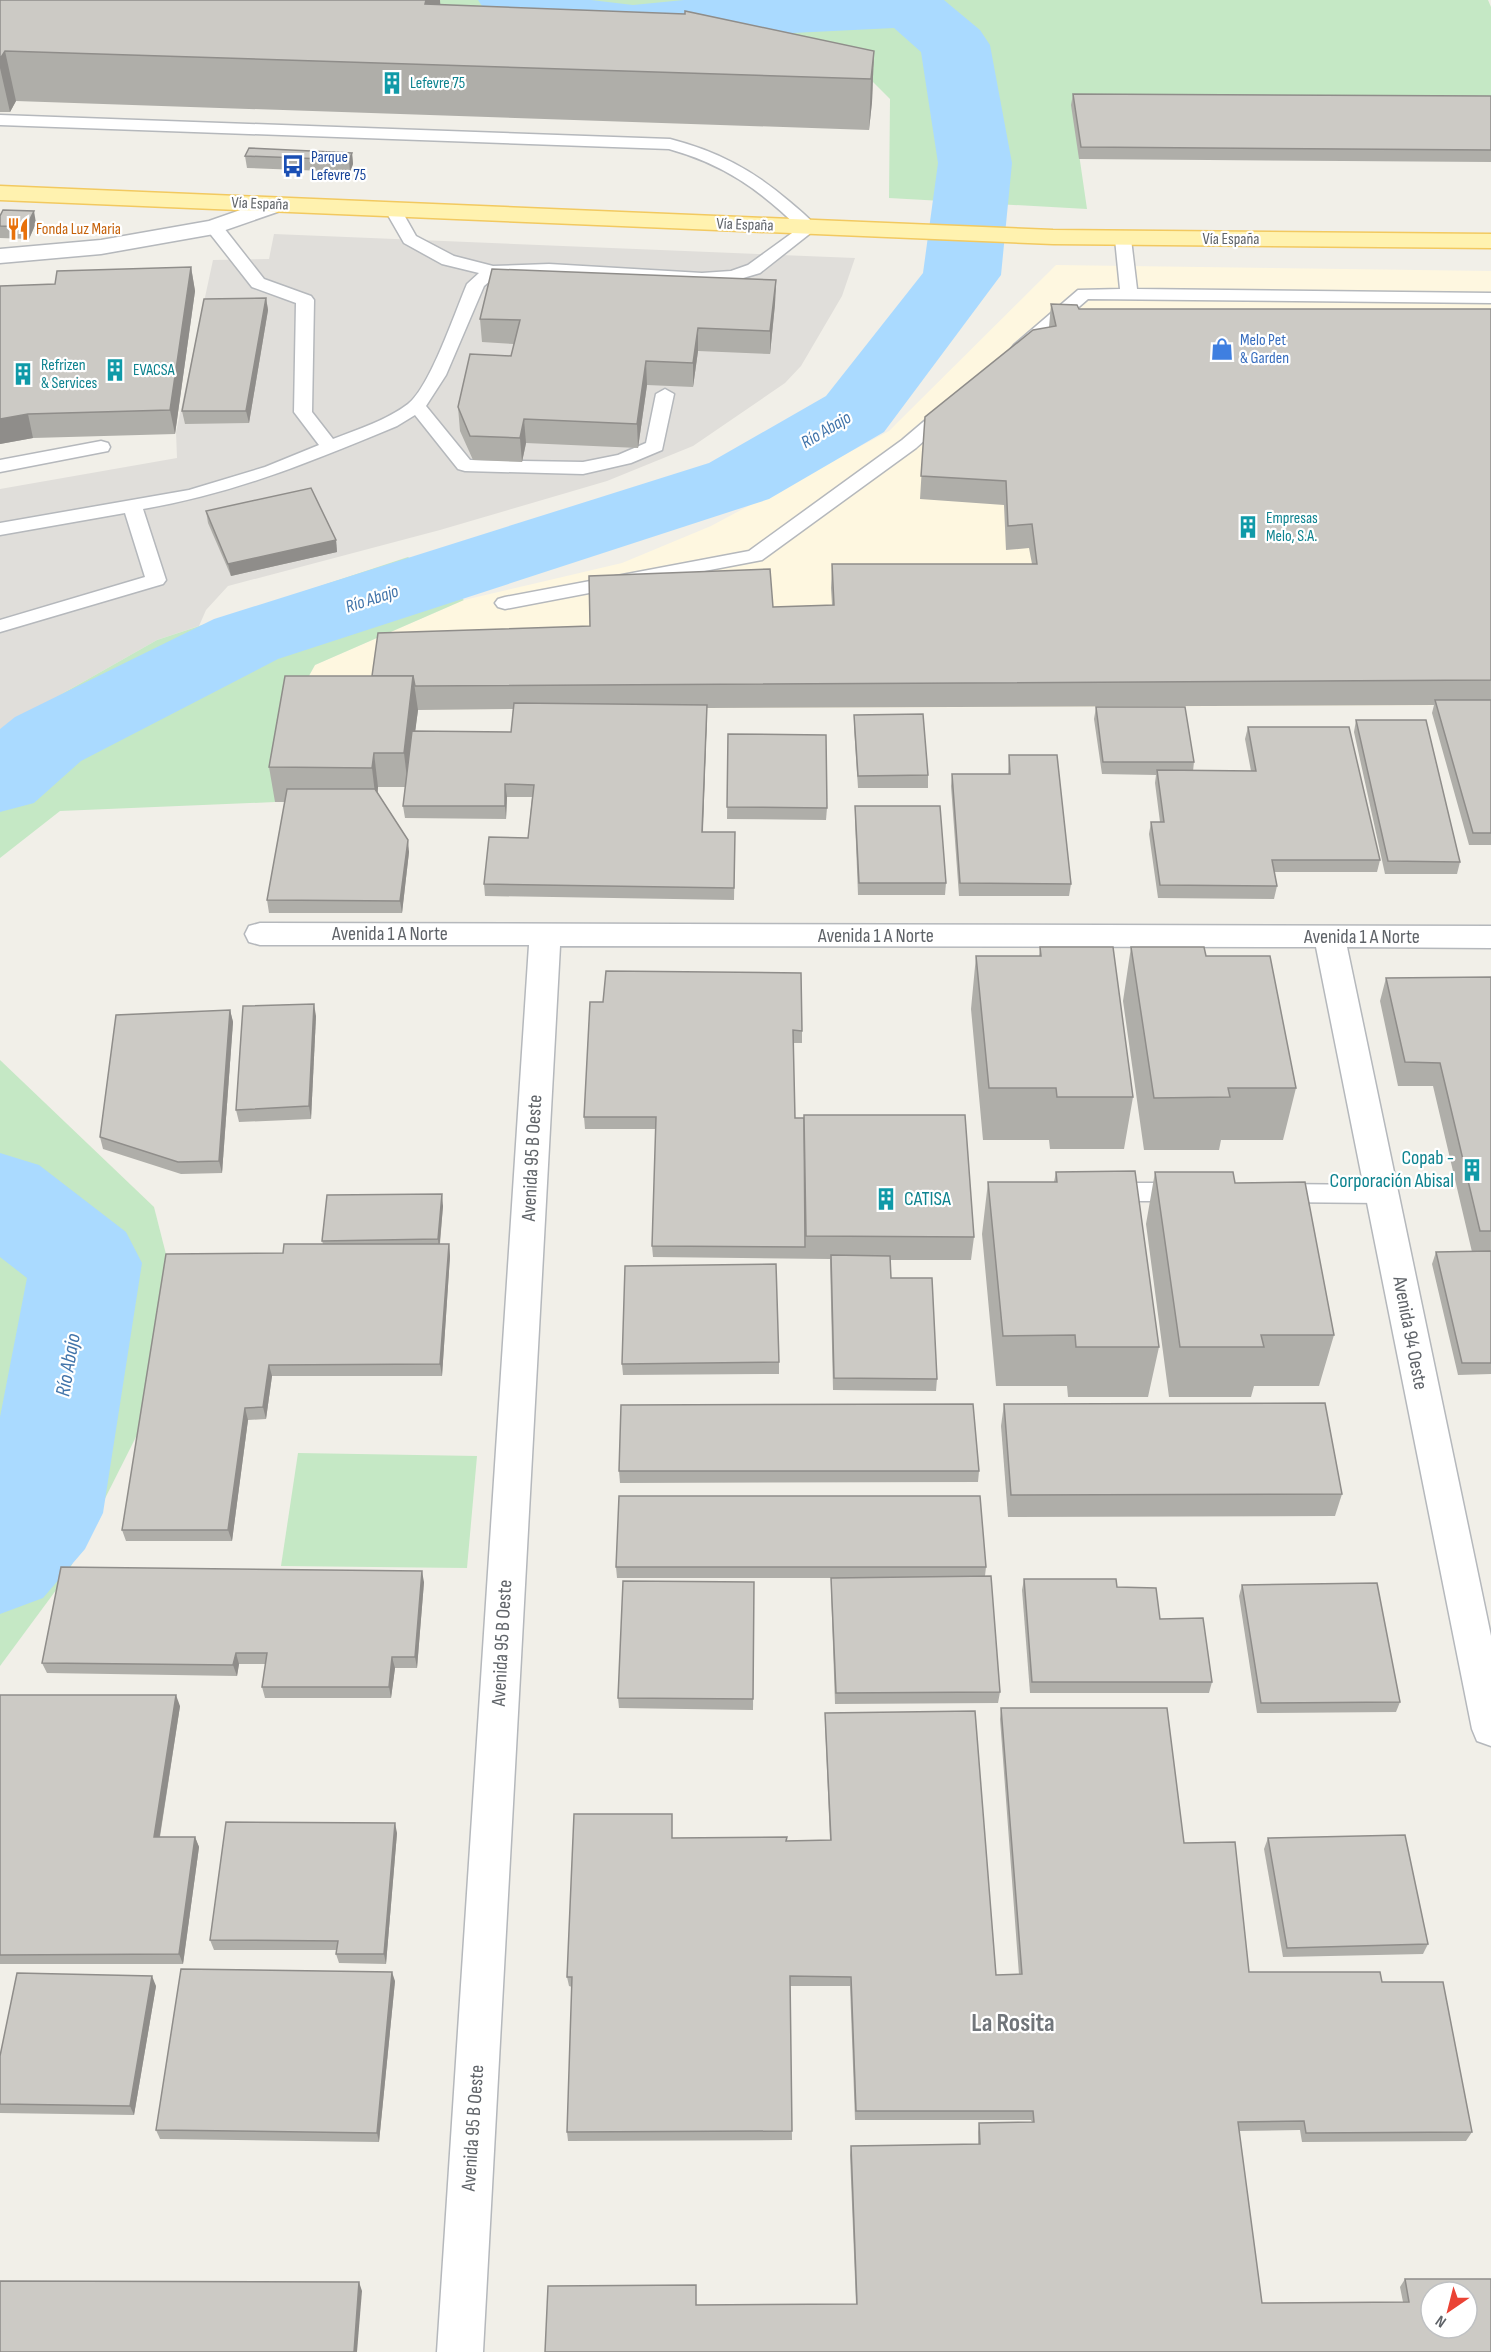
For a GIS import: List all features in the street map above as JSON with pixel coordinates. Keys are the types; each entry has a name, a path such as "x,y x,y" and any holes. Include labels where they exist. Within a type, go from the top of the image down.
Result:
{"main road":[{"name":"Vía España","path":"0,193 1053,237 1491,241"}],"street":[{"path":"0,256 101,247 214,227 274,205"},
{"name":"Avenida 1 A Norte","path":"260,934 1491,937"},
{"name":"Avenida 95 B Oeste","path":"460,2352 546,935"},
{"name":"Avenida 94 Oeste","path":"1329,936 1491,1729"}],"lane":[{"path":"0,120 670,144 711,156 775,195 816,228 754,269 733,276 702,278 549,269 492,271 448,260 410,239 393,210"},
{"path":"214,227 258,283 305,300 303,412 330,447"},
{"path":"1123,239 1129,294"},
{"path":"0,529 192,495 272,471 391,422 417,406 437,375 476,284 492,271"},
{"path":"1005,361 1084,294 1491,298"},
{"path":"417,406 465,465 583,468 624,459 656,446 665,394"},
{"path":"505,603 755,556 909,444 962,399"},
{"path":"0,466 101,447"},
{"path":"0,626 156,579 132,506"},
{"path":"1086,1192 1203,1193"},
{"path":"1250,1193 1382,1194"}],"shaded area":[{"path":"274,234 855,258 842,296 801,366 785,383 693,446 607,481 440,530 228,586 206,610 199,626 157,640 0,729 0,489 177,458 176,432 213,260 269,259"},
{"name":"Empresas Melo, S.A.","path":"1056,265 1491,271 1491,705 290,710 315,665 464,600 622,563 711,526 889,431"}],"green space":[{"path":"433,0 1488,0 1491,7 1491,108 1072,106 1087,209 889,198 890,99 854,63 514,44"},
{"path":"408,557 464,600 315,665 290,710 275,802 60,811 0,858 0,729 157,640"},
{"path":"0,1060 154,1207 169,1266 145,1419 65,1578 0,1666"},
{"path":"298,1453 477,1456 467,1568 281,1566"}],"building":[{"path":"0,0 426,0 425,4 685,14 685,11 874,51 871,79 5,51 0,59"},
{"path":"1073,94 1491,96 1491,150 1081,147"},
{"path":"249,148 352,153 349,160 245,156"},
{"path":"3,210 34,211 26,227 0,226 0,216"},
{"name":"EVACSA","path":"191,267 170,410 28,414 0,419 0,286 55,284 57,271"},
{"path":"492,269 776,280 770,331 698,328 693,363 646,361 637,424 524,419 520,438 470,436 458,407 470,354 511,356 520,320 480,319"},
{"path":"266,298 246,411 182,411 204,299"},
{"name":"Empresas Melo, S.A.","path":"1051,304 1077,305 1079,309 1491,309 1491,680 415,686 413,676 372,676 378,633 590,626 589,576 770,569 773,607 834,605 832,564 1037,564 1032,524 1008,526 1006,481 921,476 925,417 1033,330 1056,326"},
{"path":"311,488 336,540 228,564 206,511"},
{"path":"285,676 413,676 404,753 374,753 372,768 269,767"},
{"path":"1435,700 1491,700 1491,833 1473,833"},
{"path":"514,703 707,705 702,832 735,832 734,888 484,884 489,837 528,838 534,785 505,784 505,806 403,806 412,731 511,732"},
{"path":"1096,707 1185,707 1194,762 1103,762"},
{"path":"923,714 928,775 858,776 854,715"},
{"path":"1356,720 1426,720 1460,862 1388,861"},
{"path":"1248,727 1349,727 1380,860 1272,860 1277,886 1160,885 1151,822 1164,822 1157,770 1256,771"},
{"path":"728,734 826,735 827,808 727,807"},
{"path":"1009,755 1057,755 1071,884 960,883 952,774 1010,774"},
{"path":"287,789 375,789 408,840 400,901 267,900"},
{"path":"855,806 940,806 946,883 859,883"},
{"path":"1040,947 1113,947 1133,1097 1057,1097 1056,1088 989,1088 976,956 1041,956"},
{"path":"1131,947 1204,947 1206,956 1270,956 1296,1088 1228,1088 1230,1097 1154,1098"},
{"path":"606,971 801,973 802,1031 793,1030 795,1118 804,1118 805,1247 652,1246 656,1117 584,1117 590,1002 603,1002"},
{"name":"Copab - Corporación Abisal","path":"1491,977 1491,1231 1480,1231 1440,1063 1405,1062 1386,978"},
{"path":"314,1004 309,1106 236,1110 243,1006"},
{"path":"230,1010 219,1161 178,1162 100,1137 116,1015"},
{"name":"CATISA","path":"804,1115 965,1115 974,1237 806,1236"},
{"path":"1135,1171 1159,1347 1076,1347 1075,1335 1003,1336 988,1182 1057,1182 1056,1172"},
{"path":"1155,1172 1233,1172 1235,1183 1305,1182 1334,1335 1261,1335 1264,1347 1180,1347"},
{"path":"442,1194 438,1239 322,1241 327,1195"},
{"path":"284,1244 449,1244 440,1364 269,1365 263,1407 245,1408 228,1530 122,1530 166,1254 283,1253"},
{"path":"1491,1251 1491,1363 1462,1363 1436,1252"},
{"path":"831,1255 890,1256 891,1278 932,1278 937,1379 834,1378"},
{"path":"776,1264 779,1362 622,1364 625,1266"},
{"path":"1325,1403 1342,1494 1011,1495 1004,1404"},
{"path":"973,1404 979,1471 619,1471 621,1405"},
{"path":"619,1496 980,1496 986,1567 616,1567"},
{"path":"61,1567 422,1571 415,1657 392,1657 389,1687 262,1687 267,1653 236,1653 233,1665 42,1663"},
{"path":"991,1576 1000,1692 836,1693 831,1578"},
{"path":"1024,1579 1116,1579 1117,1587 1156,1588 1160,1619 1203,1618 1212,1682 1032,1682"},
{"path":"623,1581 754,1582 753,1699 618,1698"},
{"path":"1377,1583 1400,1702 1261,1703 1242,1585"},
{"path":"0,1695 176,1695 154,1837 195,1837 179,1954 0,1955"},
{"path":"1001,1708 1167,1708 1184,1843 1235,1842 1249,1972 1380,1972 1382,1982 1443,1982 1472,2132 1306,2133 1304,2121 1238,2122 1262,2303 1409,2302 1405,2279 1491,2279 1491,2352 545,2352 548,2286 696,2285 696,2305 857,2304 851,2146 980,2144 979,2123 1034,2122 1033,2111 856,2111 851,1977 790,1976 792,2131 567,2132 572,1977 567,1977 574,1814 672,1814 672,1838 787,1837 786,1841 831,1840 825,1713 975,1711 996,1975 1022,1974"},
{"path":"226,1822 395,1823 384,1954 336,1954 338,1941 210,1940"},
{"path":"1405,1835 1428,1944 1287,1948 1268,1838"},
{"path":"181,1969 392,1972 377,2133 156,2130"},
{"path":"17,1973 152,1976 130,2106 0,2104 0,2056"},
{"path":"0,2281 359,2282 354,2352 0,2352"}],"waterway":[{"name":"Río Abajo","path":"0,780 48,739 246,639 739,481 855,414 962,275 975,163 955,45 911,7 751,14 633,26 544,15 512,0"},
{"name":"Río Abajo","path":"0,1195 86,1263 42,1513 0,1561"}],"place":[{"name":"Lefevre 75","path":"392,83"},
{"name":"Parque Lefevre 75","path":"293,166"},
{"name":"Fonda Luz Maria","path":"18,229"},
{"name":"Melo Pet & Garden","path":"1222,349"},
{"name":"EVACSA","path":"115,370"},
{"name":"Refrizen & Services","path":"23,374"},
{"name":"Empresas Melo, S.A.","path":"1248,527"},
{"name":"Copab - Corporación Abisal","path":"1472,1170"},
{"name":"CATISA","path":"886,1199"}],"district":[{"name":"La Rosita","path":"1013,2023"}]}
